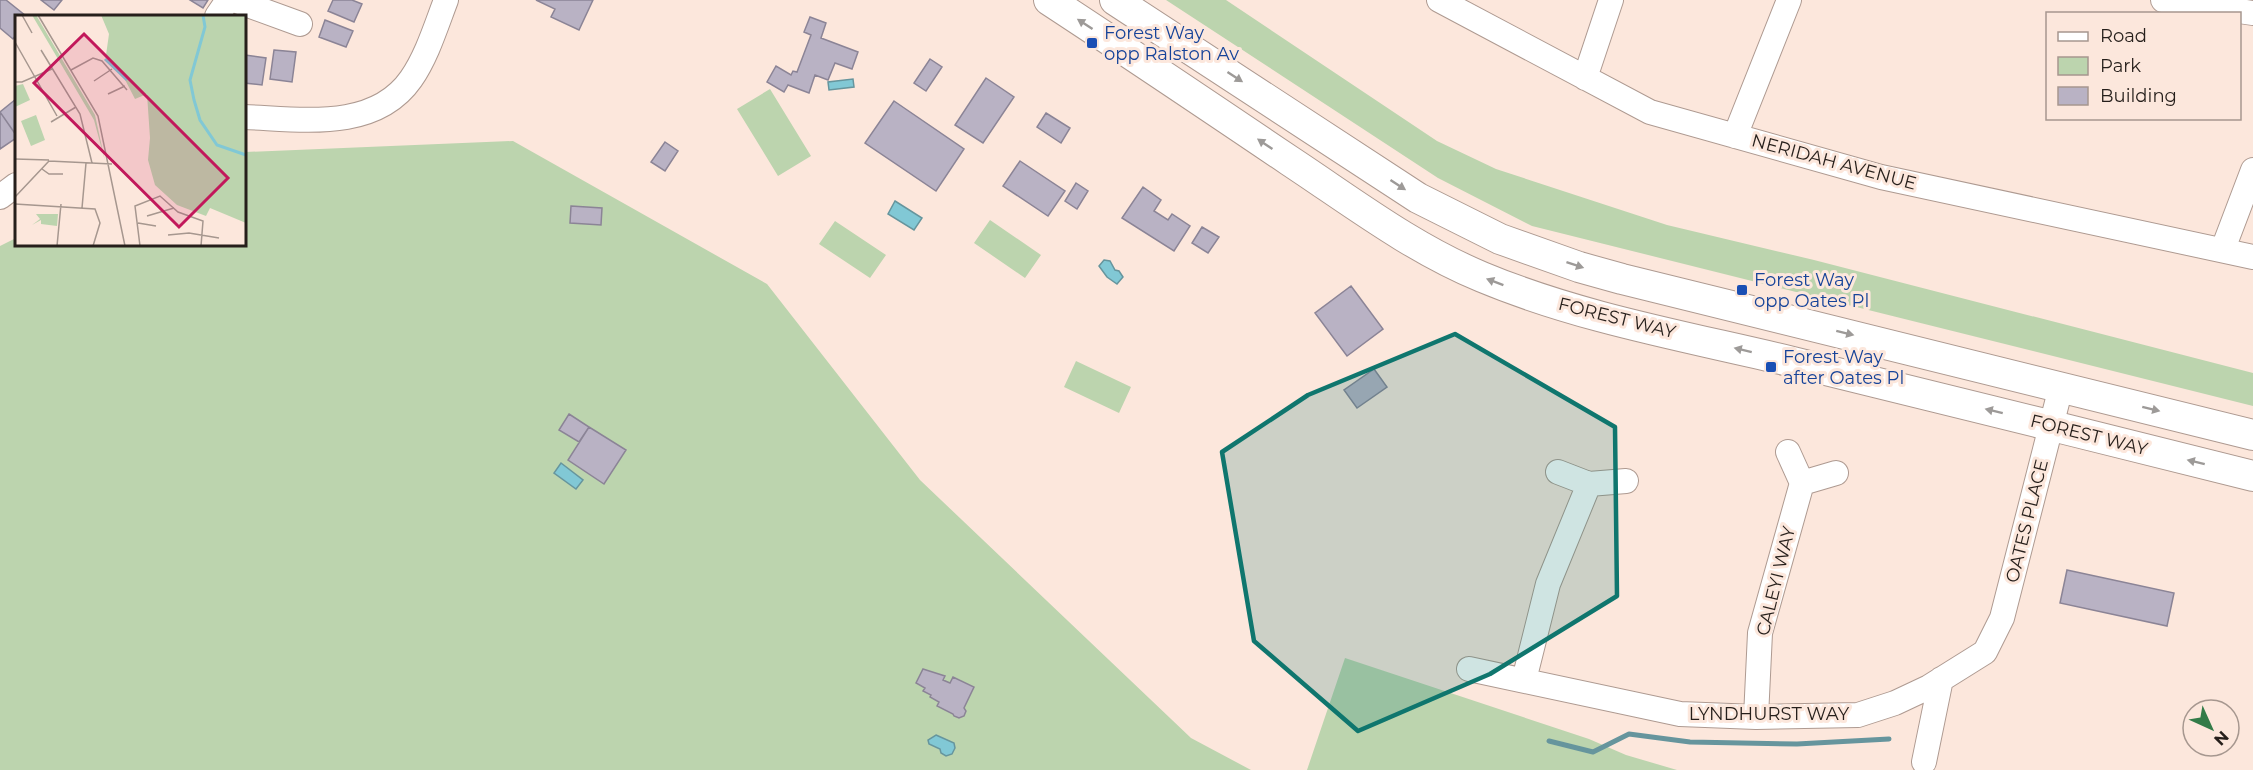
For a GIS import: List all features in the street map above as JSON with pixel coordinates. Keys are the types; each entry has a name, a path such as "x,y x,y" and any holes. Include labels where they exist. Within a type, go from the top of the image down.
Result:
{"main road":[{"name":"FOREST WAY","path":"1049,0 1348,202 1403,236 1478,275 1531,296 1605,317 2253,476"},
{"path":"1115,0 1418,198 1500,239 1579,267 2253,435"}],"street":[{"path":"218,15 228,0"},
{"path":"234,0 300,24"},
{"path":"246,117 329,119 373,110 392,99 410,80 421,60 446,0"},
{"name":"NERIDAH AVENUE","path":"1439,0 1650,112 1881,177 2253,257"},
{"path":"1585,78 1611,0"},
{"path":"1735,136 1789,0"},
{"path":"2163,0 2253,13"},
{"path":"2223,249 2253,171"},
{"path":"0,197 15,186"},
{"name":"OATES PLACE","path":"1985,652 2002,618 2061,387"},
{"path":"1788,452 1802,483 1836,473"},
{"path":"1558,472 1588,484 1626,481"},
{"name":"CALEYI WAY","path":"1756,717 1760,633 1802,483"},
{"path":"1524,680 1548,584 1588,484"},
{"name":"LYNDHURST WAY","path":"1469,669 1680,714 1756,717 1858,715 1895,704 1985,652"},
{"path":"1924,762 1941,679"}],"highlighted area":[{"path":"1455,334 1615,427 1617,596 1490,674 1358,731 1254,641 1222,452 1308,395"}],"green space":[{"path":"1166,0 1226,0 1437,141 1496,169 1667,225 1814,260 2253,373 2253,406 1532,226 1438,178"},
{"path":"770,89 811,156 778,176 737,109"},
{"path":"513,141 767,284 920,480 1191,738 1251,770 0,770 0,246 15,238 15,246 246,246 246,152"},
{"path":"990,220 1041,255 1025,278 974,243"},
{"path":"835,221 886,255 870,278 819,244"},
{"path":"1076,361 1131,387 1119,413 1064,387"},
{"path":"1345,658 1589,739 1626,755 1677,770 1307,770"}],"water":[{"path":"853,79 854,87 829,90 828,82"},
{"path":"895,201 922,218 914,230 888,214"},
{"path":"1104,260 1110,261 1123,277 1117,284 1107,277 1099,266"},
{"path":"561,463 583,480 576,489 554,473"},
{"path":"936,735 954,743 955,748 952,754 946,756 941,753 940,749 929,744 928,740"}],"building":[{"path":"0,0 6,0 25,15 15,15 13,39 0,28"},
{"path":"41,0 62,0 54,10"},
{"path":"190,0 208,0 203,8"},
{"path":"333,0 352,0 362,4 354,22 328,11"},
{"path":"536,0 593,0 579,30 551,17 555,9"},
{"path":"810,17 826,23 821,38 858,52 852,69 835,63 828,80 815,75 809,93 788,85 784,92 767,82 776,66 791,75 793,71 797,72 811,35 804,32"},
{"path":"325,20 353,31 346,47 319,37"},
{"path":"274,50 296,52 292,82 270,79"},
{"path":"246,55 266,58 262,85 246,83"},
{"path":"930,59 942,67 926,91 914,83"},
{"path":"986,78 1014,97 983,143 955,125"},
{"path":"15,100 15,134 0,112"},
{"path":"894,101 964,149 936,191 865,143"},
{"path":"0,112 15,134 15,139 0,149"},
{"path":"1046,113 1070,128 1061,143 1037,127"},
{"path":"665,142 678,151 665,171 651,162"},
{"path":"1020,161 1065,191 1048,216 1003,186"},
{"path":"1076,183 1088,191 1077,209 1065,201"},
{"path":"1143,187 1161,200 1154,211 1168,220 1172,214 1190,226 1174,251 1122,218"},
{"path":"571,206 602,208 601,225 570,223"},
{"path":"1202,227 1219,237 1208,253 1192,243"},
{"path":"1351,286 1383,329 1347,356 1315,313"},
{"path":"1374,369 1387,387 1357,408 1344,390"},
{"path":"569,414 589,427 579,442 559,430"},
{"path":"589,427 626,450 604,484 568,460"},
{"path":"2067,570 2174,593 2167,626 2060,603"},
{"path":"923,669 945,676 943,680 950,683 953,677 974,687 964,708 966,711 964,716 959,718 937,706 939,702 923,691 925,688 916,683"}],"waterway":[{"path":"1549,741 1593,752 1629,734 1690,742 1797,744 1889,739"}],"place":[{"name":"Forest Way opp Ralston Av","path":"1092,43"},
{"name":"Forest Way opp Oates Pl","path":"1742,290"},
{"name":"Forest Way after Oates Pl","path":"1771,367"}]}
